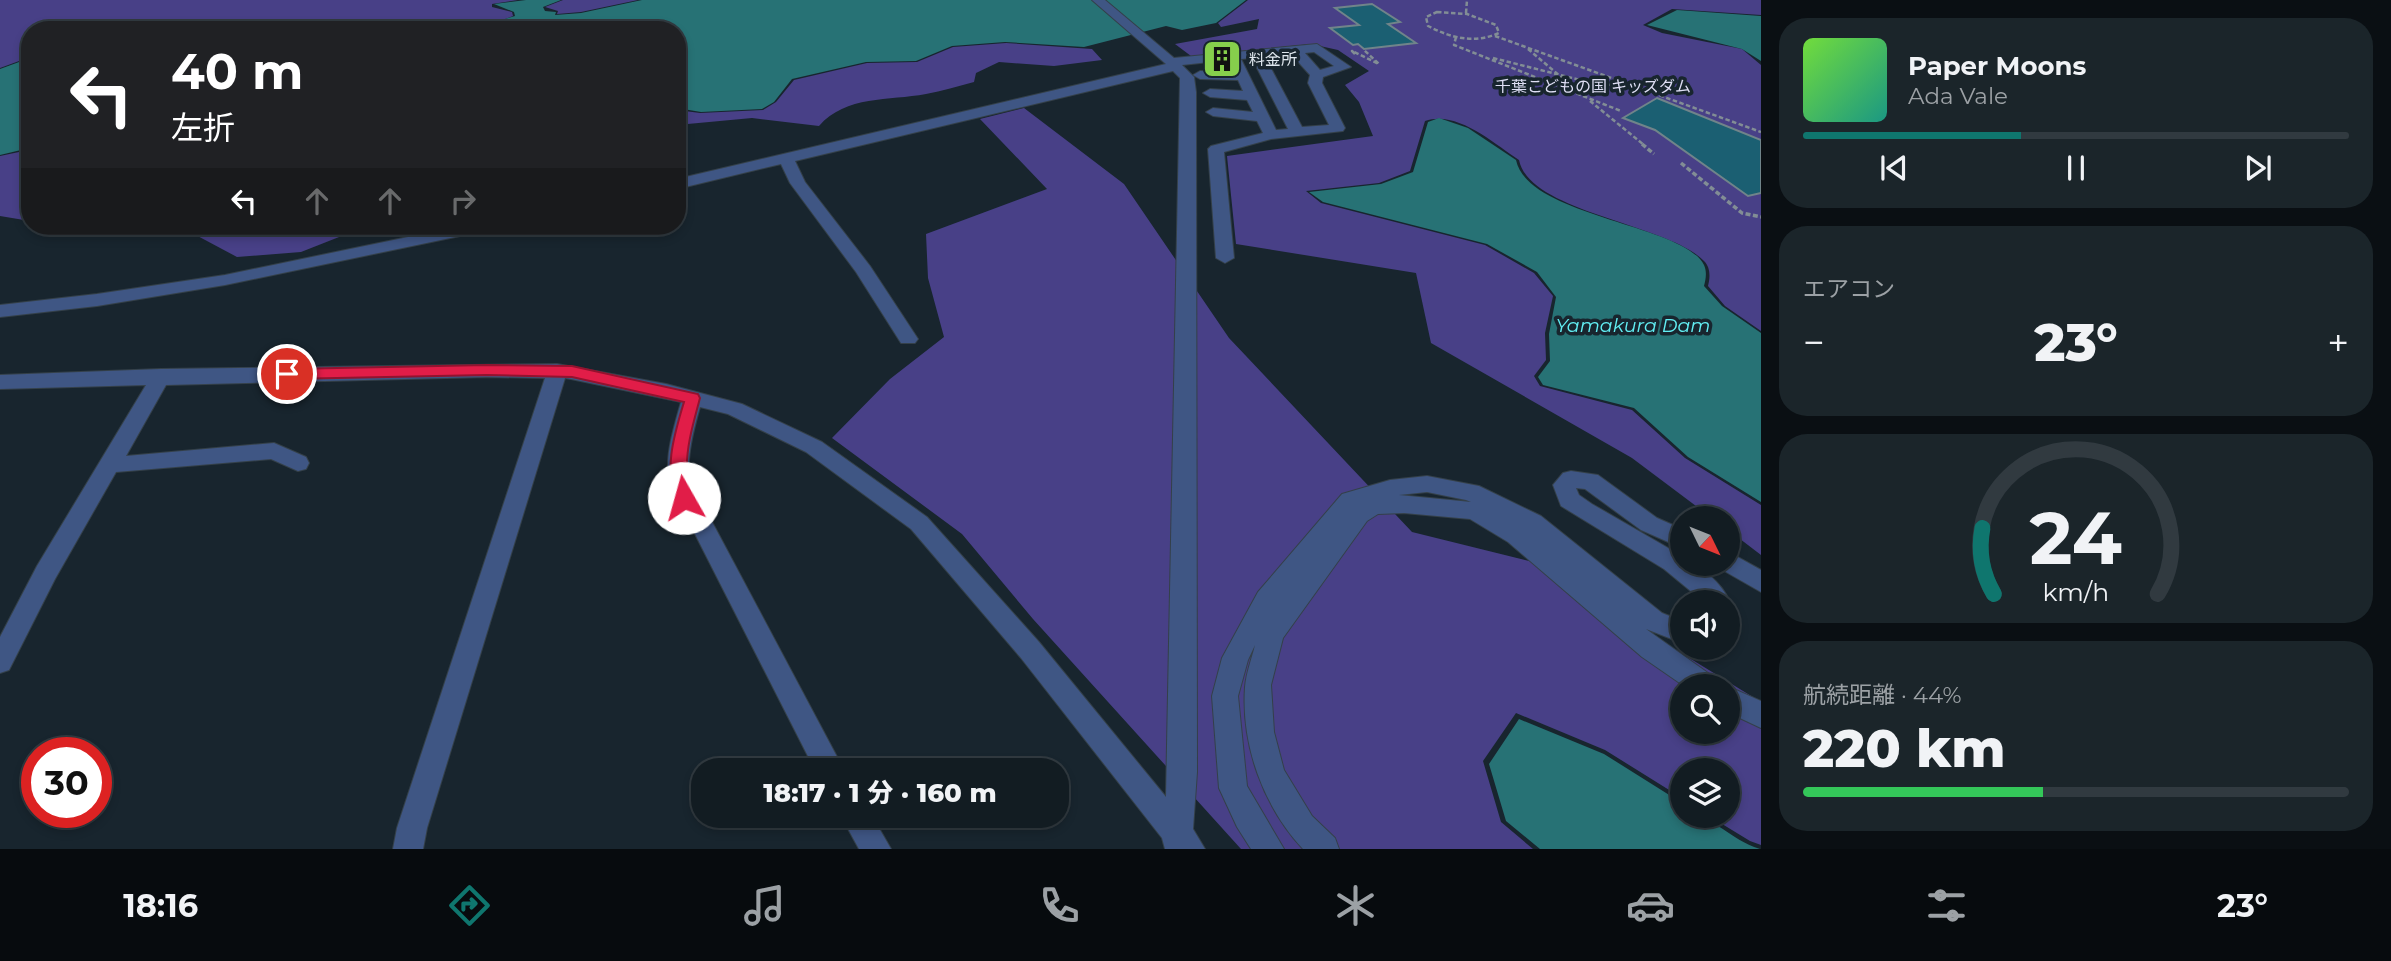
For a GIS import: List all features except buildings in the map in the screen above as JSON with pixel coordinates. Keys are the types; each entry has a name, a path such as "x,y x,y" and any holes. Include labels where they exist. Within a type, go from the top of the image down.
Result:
{"street":[{"path":"1098,0 1175,65 1187,78 1189,92 1181,844"},
{"path":"686,182 788,160 878,135 1175,65 1317,48 1344,67 1317,75"},
{"path":"1296,51 1317,75"},
{"path":"1257,55 1298,133"},
{"path":"1237,58 1271,135"},
{"path":"1200,75 1243,76"},
{"path":"1225,258 1216,149 1271,135 1338,128 1314,82 1317,75"},
{"path":"1210,93 1252,96"},
{"path":"1213,112 1262,117"},
{"path":"788,160 798,183 864,270 908,339"},
{"path":"0,311 225,281 442,235"},
{"path":"0,382 160,376 557,371 692,398 735,410 814,447 919,523 1030,650 1181,844"},
{"path":"408,849 416,815 557,371"},
{"path":"0,662 46,573 160,376"},
{"path":"692,398 683,432 679,469 684,498 708,537 824,758"},
{"path":"108,465 274,451 298,463"},
{"path":"1670,534 1649,524 1590,481 1571,478 1564,485 1569,500 1670,563"},
{"path":"1269,849 1247,817 1233,788 1225,696 1236,658 1267,599 1350,499 1390,488 1427,484 1471,492 1533,522 1653,621 1670,627"},
{"path":"1324,849 1302,826 1271,775 1260,732 1258,685 1271,634 1359,515 1373,505 1438,506 1474,512 1516,535 1651,649 1688,674"},
{"path":"1740,569 1761,582"},
{"path":"1689,576 1705,590"},
{"path":"1740,704 1761,715"},
{"path":"863,828 876,849"}],"path":[{"path":"1466,13 1467,0"},
{"path":"1437,12 1466,13 1496,24 1499,33 1489,39 1456,37 1428,26 1426,18 1437,12"},
{"path":"1495,36 1761,132"},
{"path":"1456,37 1454,45 1621,111"},
{"path":"1524,46 1654,154"},
{"path":"1360,59 1352,51 1380,64 1364,50"},
{"path":"1477,55 1588,82 1639,88"},
{"path":"1681,163 1742,213 1761,217"}],"green space":[{"path":"0,0 518,0 492,4 492,7 512,12 513,16 474,21 21,21 21,60 0,68"},
{"path":"563,0 638,0 581,12 557,14 558,11 545,7"},
{"name":"千葉こどもの国 キッズダム","path":"1248,0 1761,0 1761,15 1672,9 1643,25 1662,33 1742,49 1761,65 1761,331 1725,306 1708,286 1709,273 1704,261 1686,248 1547,193 1529,178 1519,160 1474,130 1450,120 1425,121 1410,171 1379,183 1306,191 1321,203 1485,245 1534,273 1553,296 1545,333 1546,360 1534,376 1540,386 1632,410 1685,458 1761,505 1761,555 1740,539 1740,506 1696,506 1632,458 1431,343 1416,273 1236,244 1227,156 1373,136 1359,102 1345,85 1369,71 1338,50 1311,44 1191,56 1175,44 1257,29 1259,19 1221,27 1218,23"},
{"path":"1006,43 1092,49 1102,60 1054,66 999,62 976,73 974,82 926,94 855,104 830,116 819,126 752,118 686,124 686,111 763,110 776,102 794,80 867,63 917,62 953,47"},
{"path":"1024,108 1124,184 1229,338 1412,532 1533,562 1670,646 1670,660 1693,660 1715,674 1670,674 1670,744 1740,744 1740,689 1761,702 1761,845 1729,828 1740,828 1740,758 1670,758 1670,791 1605,750 1516,713 1483,761 1501,822 1533,849 1241,849 1033,619 962,534 832,438 890,379 944,337 928,278 926,234 1047,189 980,119"},
{"path":"21,152 21,220 0,216 0,156"},
{"path":"196,235 344,235 301,252 237,257"}],"water":[{"path":"561,0 543,7 545,11 556,12 555,15 581,13 642,0 1246,0 1216,23 1182,30 1166,26 1084,47 1005,42 952,46 916,61 866,62 792,79 774,102 762,109 701,112 686,110 686,21 498,21 515,16 514,12 494,4"},
{"path":"1677,10 1761,16 1761,61 1742,49 1647,25"},
{"path":"21,61 21,150 0,155 0,69"},
{"name":"Yamakura Dam","path":"1439,118 1468,128 1516,160 1527,179 1548,195 1668,239 1691,251 1704,265 1704,286 1722,306 1761,333 1761,502 1688,457 1634,408 1543,385 1538,377 1550,361 1549,334 1556,297 1537,272 1487,244 1323,202 1309,192 1381,184 1413,172 1428,122"},
{"path":"1519,719 1604,754 1670,795 1670,828 1720,828 1760,849 1540,849 1506,821 1489,764"}],"place":[{"name":"料金所","path":"1222,59"}],"route":[{"path":"287,374 487,370 572,372 692,398 683,432 679,469 684,498"}]}
